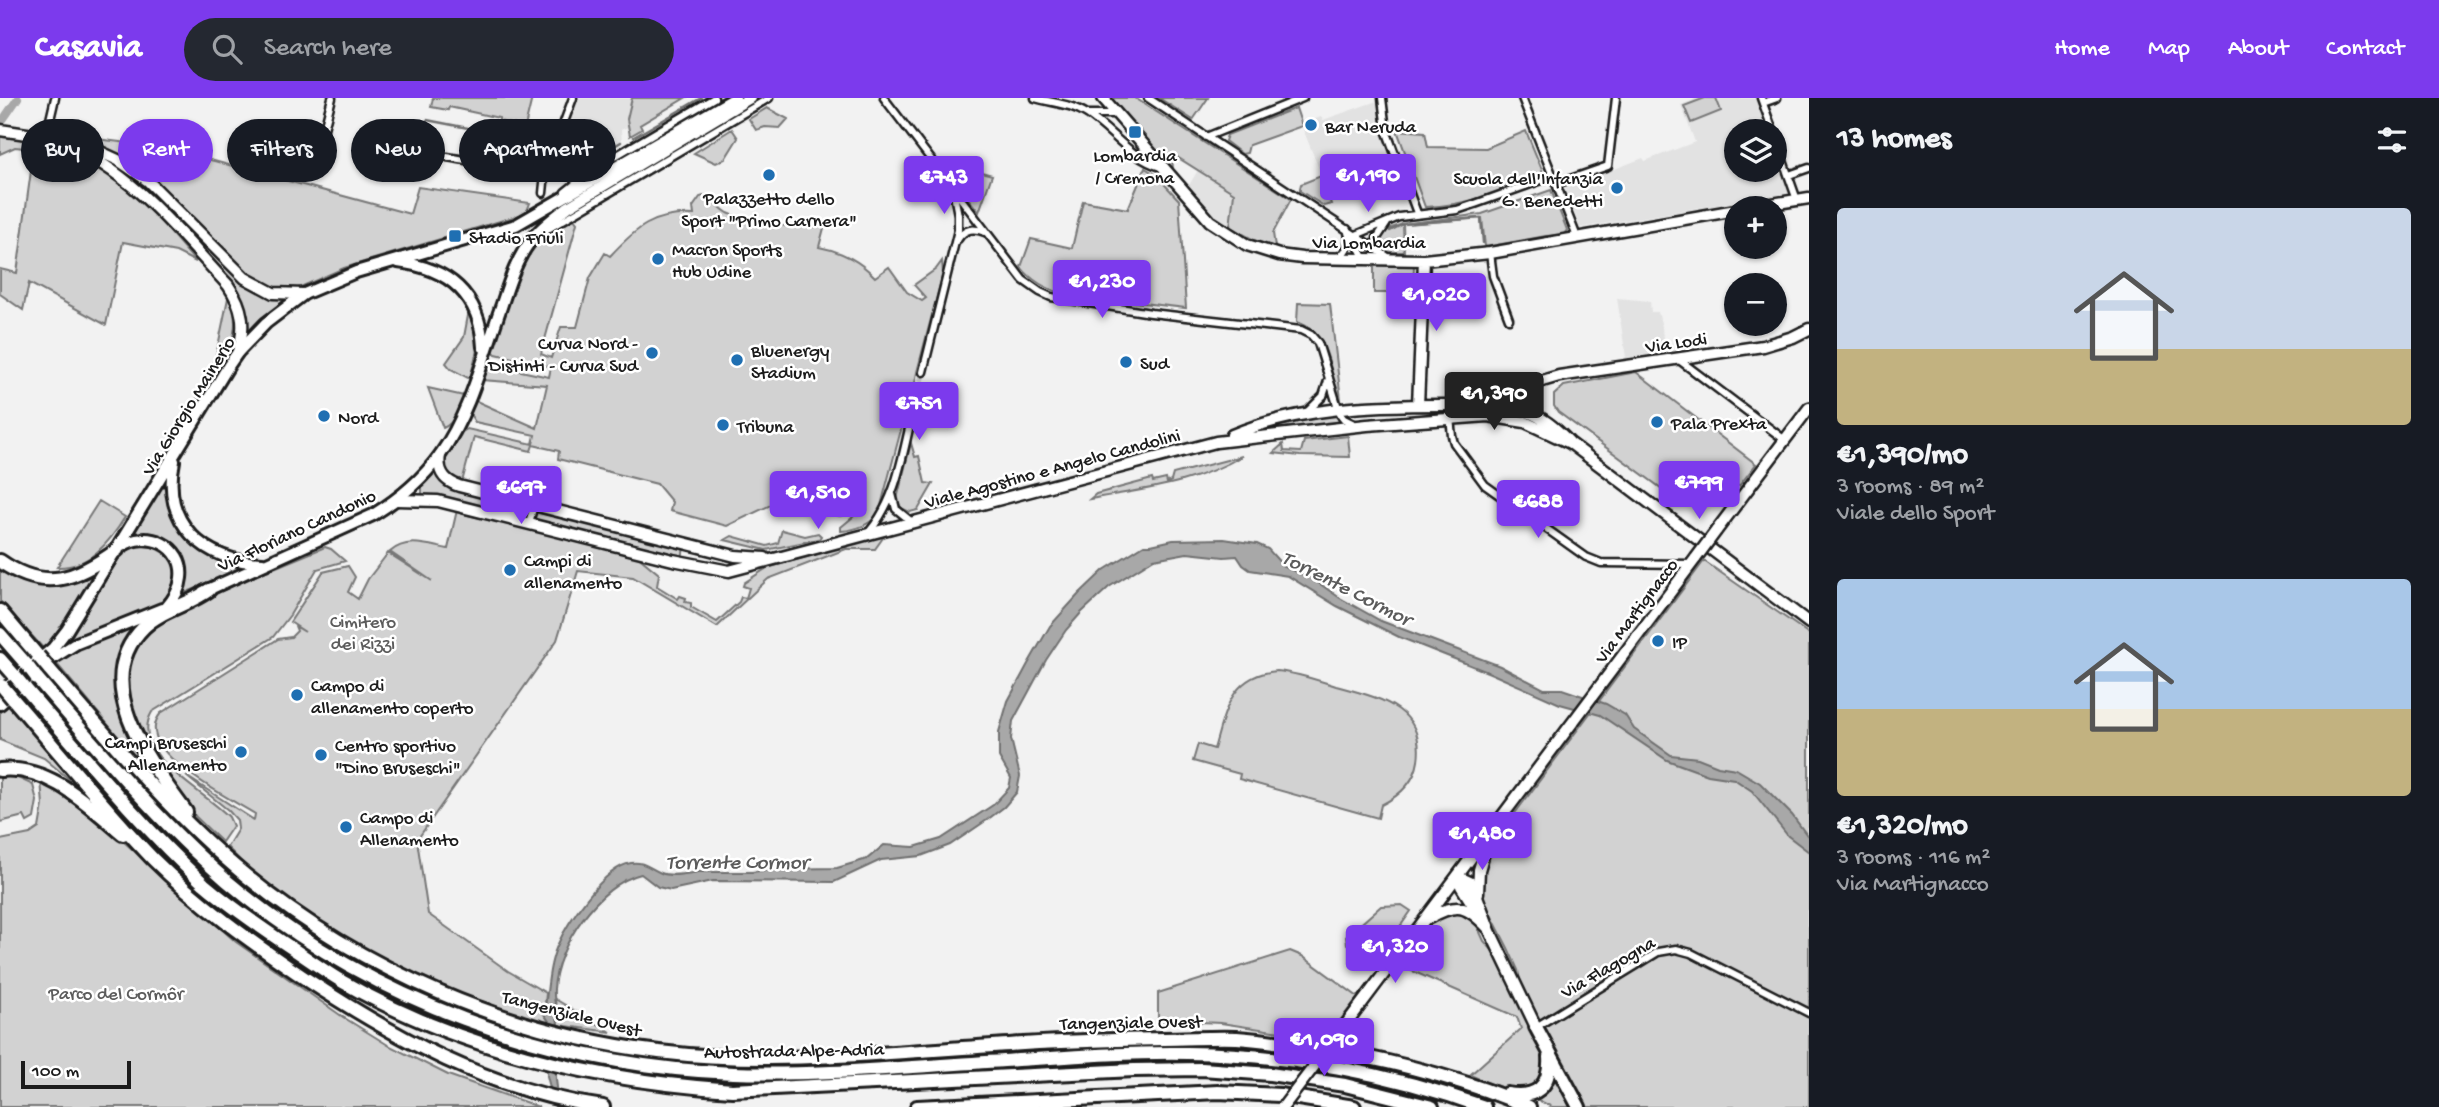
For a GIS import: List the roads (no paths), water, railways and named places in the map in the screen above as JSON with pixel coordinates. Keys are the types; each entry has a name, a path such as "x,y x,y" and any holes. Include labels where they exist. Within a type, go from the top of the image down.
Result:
{"highway":[{"path":"0,561 22,574 58,579 91,569 117,550"},
{"path":"209,590 195,600 152,620 144,627 128,651 120,678 126,711 157,769 187,813 221,853"},
{"name":"Tangenziale Ovest","path":"0,611 154,790 244,875 303,918 348,946 420,983 502,1016 600,1043 660,1052 735,1057 866,1054 1067,1041 1236,1038 1354,1055 1432,1072 1490,1090 1529,1107"},
{"name":"Autostrada Alpe-Adria","path":"0,634 166,823 228,881 308,941 392,988 503,1034 602,1059 735,1073 1119,1054 1256,1056 1337,1068 1411,1084 1484,1107"},
{"name":"Autostrada Alpe-Adria","path":"0,659 149,829 205,884 244,916 342,981 365,993 436,1026 502,1050 593,1074 732,1090 1202,1069 1270,1074 1345,1085 1432,1107"},
{"path":"1,688 152,858"},
{"path":"0,770 32,772 58,783 152,858 210,909 273,957 346,1006 414,1046 495,1080 538,1093 603,1107"},
{"path":"1536,1027 1578,1107"},
{"path":"1490,1090 1521,1096 1534,1093 1548,1077 1549,1053"},
{"path":"917,1107 1218,1092 1280,1095 1354,1107"}],"main road":[{"name":"Via Giorgio Mainerio","path":"1,688 60,640 238,352 277,313 304,294 342,277 513,227 735,98"},
{"name":"Via Floriano Candonio","path":"0,704 64,651 209,590 366,518 396,500 420,479 440,455 462,416 516,265 532,238 568,207 750,98"},
{"path":"394,261 431,268 457,286 476,312 484,354"},
{"path":"177,451 172,471 173,496 178,515 187,531 224,558 266,563"},
{"path":"117,550 135,539 150,538 164,544 175,555 180,566 181,581 166,608"}],"street":[{"path":"50,119 55,98"},
{"path":"327,119 332,98"},
{"path":"565,119 573,98"},
{"path":"540,212 583,176 714,98"},
{"path":"532,238 769,98"},
{"path":"884,98 1023,280 1045,295 1152,313 1301,330 1311,335 1318,343 1342,417 1347,421 1367,425"},
{"path":"1035,98 1069,106 1087,114 1144,162 1161,167"},
{"name":"Via Lombardia","path":"1103,98 1210,221 1247,245 1279,256 1424,260 1490,253 1724,212"},
{"path":"1148,98 1393,260"},
{"path":"1206,137 1303,98"},
{"path":"1382,98 1386,130 1416,213"},
{"path":"1522,98 1577,237"},
{"path":"1556,184 1608,166 1616,98"},
{"path":"1769,119 1762,101 1777,98"},
{"path":"1087,114 1116,114"},
{"path":"2,130 21,133"},
{"path":"104,154 148,181 234,269 254,285 273,293 304,294"},
{"path":"447,157 459,159"},
{"path":"104,164 120,174 228,285 237,299 243,323 238,352"},
{"path":"1789,175 1809,168"},
{"path":"1787,169 1797,200"},
{"path":"1354,235 1416,213 1466,207 1553,176"},
{"path":"542,194 544,182"},
{"path":"923,372 956,244 958,222 953,188"},
{"path":"1787,202 1809,198"},
{"path":"1367,242 1375,239 1391,220"},
{"path":"956,244 963,232 971,229 986,233"},
{"path":"1335,259 1342,255 1348,246 1350,237 1347,229"},
{"path":"1377,250 1379,233"},
{"path":"190,245 200,235"},
{"path":"1354,235 1365,259"},
{"path":"1365,259 1367,242"},
{"path":"1490,253 1493,276 1509,319"},
{"path":"1419,421 1424,260"},
{"name":"Via Lodi","path":"1487,404 1522,387 1580,372 1763,346 1809,329"},
{"path":"1678,359 1785,440"},
{"path":"1305,414 1314,408 1323,396 1329,376"},
{"name":"Via Lodi","path":"1488,416 1544,381"},
{"path":"1534,386 1530,400 1538,416"},
{"path":"1487,404 1538,416 1550,423 1570,443 1809,623"},
{"name":"Viale Agostino e Angelo Candolini","path":"1216,442 1236,433 1305,414 1367,405 1487,404"},
{"name":"Via Martignacco","path":"1283,1107 1459,877 1809,408"},
{"path":"868,533 881,517 892,493 912,416"},
{"path":"1488,416 1525,422 1570,443"},
{"name":"Viale Agostino e Angelo Candolini","path":"396,500 429,500 710,569 738,570 776,557 1216,442 1367,425 1488,416"},
{"path":"1450,418 1454,443 1485,485 1586,557 1601,563 1694,561"},
{"name":"Viale Agostino e Angelo Candolini","path":"440,455 440,470 449,481 714,551 751,558 776,557"},
{"path":"892,493 896,509 912,522"},
{"path":"492,514 498,511 514,515 518,501"},
{"path":"529,523 534,505"},
{"path":"685,563 689,544"},
{"path":"710,569 714,551"},
{"name":"Via Martignacco","path":"1479,897 1479,870 1491,833"},
{"name":"Via Martignacco","path":"1459,877 1470,882 1479,897 1490,931"},
{"name":"Via Martignacco","path":"1459,877 1461,886 1490,931 1536,1027"},
{"name":"Via Martignacco","path":"1426,920 1450,908 1463,908 1472,912 1490,931"},
{"name":"Via Flagogna","path":"1536,1027 1658,951 1671,949 1692,953 1809,1013"}],"waterway":[{"path":"0,124 18,98"},
{"path":"634,137 701,98"},
{"path":"445,124 459,126"},
{"path":"616,145 621,142"},
{"path":"1390,231 1403,224 1481,218 1483,243"}],"tunnel":[{"path":"912,416 923,372"}],"place":[{"name":"Bar Neruda","path":"1311,125"},
{"name":"Lombardia / Cremona","path":"1135,132"},
{"name":"Palazzetto dello Sport \"Primo Carnera\"","path":"769,175"},
{"name":"Scuola dell'Infanzia G. Benedetti","path":"1617,188"},
{"name":"Stadio Friuli","path":"455,236"},
{"name":"Macron Sports Hub Udine","path":"658,259"},
{"name":"Curva Nord - Distinti - Curva Sud","path":"652,353"},
{"name":"Bluenergy Stadium","path":"737,360"},
{"name":"Sud","path":"1126,362"},
{"name":"Nord","path":"324,416"},
{"name":"Pala Prexta","path":"1657,422"},
{"name":"Tribuna","path":"723,425"},
{"name":"Campi di allenamento","path":"510,570"},
{"name":"IP","path":"1658,641"},
{"name":"Campo di allenamento coperto","path":"297,695"},
{"name":"Campi Bruseschi Allenamento","path":"241,752"},
{"name":"Centro sportivo \"Dino Bruseschi\"","path":"321,755"},
{"name":"Campo di Allenamento","path":"346,827"}],"water label":[{"name":"Torrente Cormor","path":"1347,587"},
{"name":"Torrente Cormor","path":"737,861"}],"park label":[{"name":"Cimitero dei Rizzi","path":"363,631"},
{"name":"Parco del Cormôr","path":"116,992"}]}
